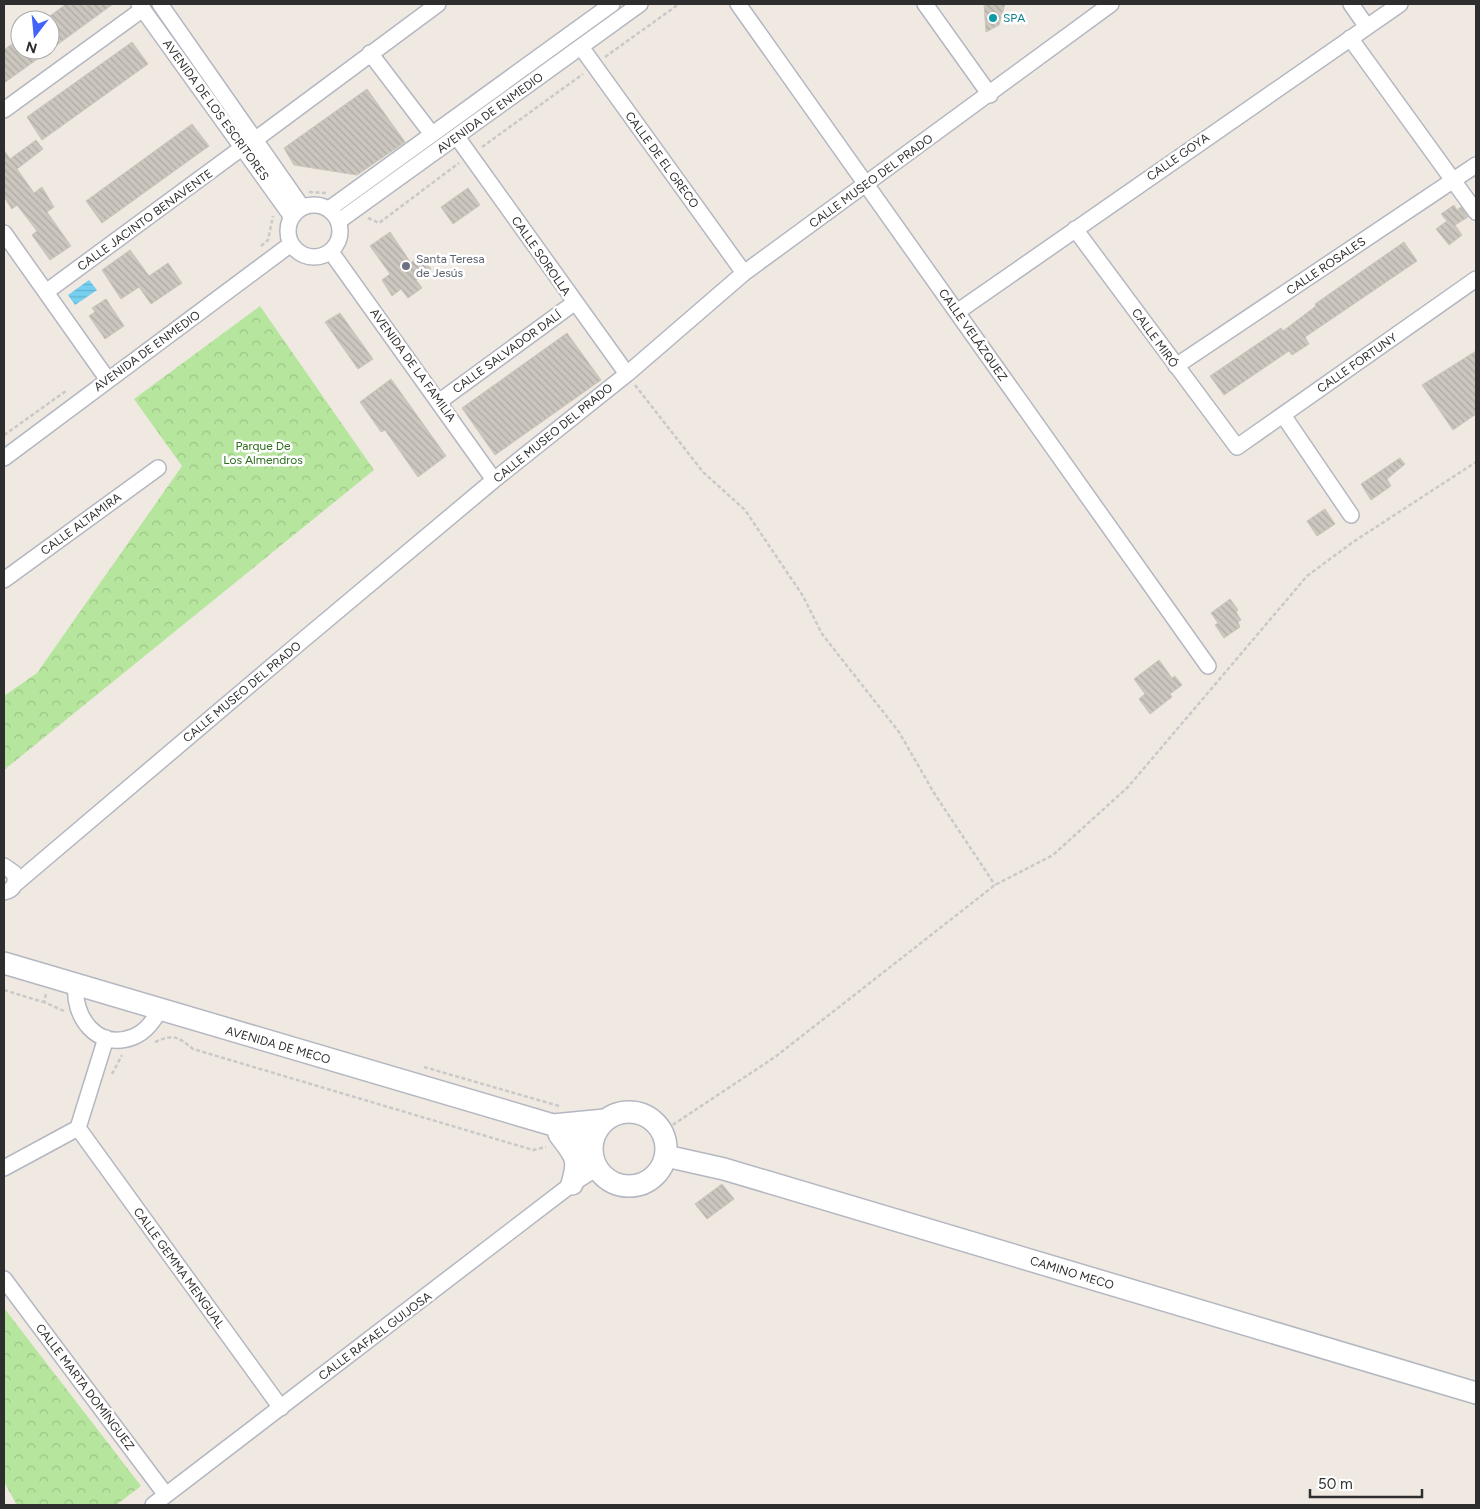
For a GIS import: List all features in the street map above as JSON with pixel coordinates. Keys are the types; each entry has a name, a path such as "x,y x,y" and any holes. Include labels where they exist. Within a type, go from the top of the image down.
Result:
{"street":[{"name":"AVENIDA DE LOS ESCRITORES","path":"160,4 249,143 297,212"},
{"name":"CALLE JACINTO BENAVENTE","path":"46,292 438,4"},
{"name":"AVENIDA DE ENMEDIO","path":"329,209 431,133 612,4"},
{"name":"AVENIDA DE ENMEDIO","path":"339,221 640,4"},
{"name":"CALLE VELÁZQUEZ","path":"738,4 1208,666"},
{"path":"925,4 990,94"},
{"name":"CALLE MUSEO DEL PRADO","path":"9,888 494,480 627,374 744,274 1111,4"},
{"path":"1351,4 1367,26"},
{"name":"CALLE GOYA","path":"957,312 1400,4"},
{"name":"AVENIDA DE LOS ESCRITORES","path":"141,6 249,143"},
{"path":"4,110 141,6"},
{"path":"1350,38 1476,212"},
{"name":"CALLE DE EL GRECO","path":"581,47 744,274"},
{"path":"370,53 431,133"},
{"name":"CALLE SOROLLA","path":"457,137 574,303 627,374"},
{"name":"CALLE ROSALES","path":"1176,366 1476,165"},
{"path":"316,204 329,209 339,221 340,238 331,252 315,257 306,256 292,244 288,232 297,212 316,204"},
{"name":"CALLE MIRÓ","path":"1075,229 1237,447"},
{"path":"4,233 108,380"},
{"name":"AVENIDA DE ENMEDIO","path":"4,458 292,244"},
{"name":"AVENIDA DE LA FAMILIA","path":"331,252 440,401 494,480"},
{"name":"CALLE FORTUNY","path":"1237,447 1476,279"},
{"name":"CALLE SALVADOR DALÍ","path":"440,401 574,303"},
{"path":"1283,415 1351,515"},
{"name":"CALLE ALTAMIRA","path":"4,580 158,468"},
{"path":"4,866 14,873 9,888"},
{"name":"AVENIDA DE MECO","path":"4,963 160,1010 555,1118 606,1120"},
{"path":"76,984 74,999 78,1013 95,1033 106,1038 120,1040 133,1037 150,1025 160,1010"},
{"path":"4,1168 78,1128 106,1038"},
{"path":"626,1112 637,1112 656,1123 662,1132 666,1144 666,1156 662,1168 653,1178 636,1186 617,1184 606,1178 594,1159 593,1138 606,1120 626,1112"},
{"path":"555,1118 575,1156 577,1166 572,1184"},
{"name":"AVENIDA DE MECO","path":"555,1118 594,1159"},
{"name":"CALLE GEMMA MENGUAL","path":"78,1128 281,1408"},
{"name":"CAMINO MECO","path":"666,1156 724,1169 1476,1393"},
{"name":"CALLE RAFAEL GUIJOSA","path":"153,1505 572,1184 594,1159"},
{"name":"CALLE MARTA DOMÍNGUEZ","path":"4,1279 166,1495"}],"path":[{"path":"261,246 268,240 274,215"},
{"path":"627,374 702,472 745,510 803,596 822,634 899,732 934,793 995,885"},
{"path":"4,435 68,390"},
{"path":"662,1132 775,1057 995,885 1053,855 1128,787 1307,576 1353,542 1476,462"},
{"path":"4,990 44,1002"},
{"path":"179,1038 193,1049 534,1150 548,1147"},
{"path":"416,1064 560,1105 555,1118"}],"green space":[{"name":"Parque De Los Almendros","path":"260,306 374,470 4,770 4,696 37,673 182,466 134,399"},
{"path":"4,1308 141,1486 116,1505 17,1505 4,1482"}],"water":[{"path":"89,280 97,290 75,305 68,295"}],"building":[{"path":"66,4 113,4 60,43 60,10 58,10"},
{"name":"SPA","path":"984,4 1005,4 999,25 986,32"},
{"path":"132,42 148,64 42,140 27,117"},
{"path":"10,46 10,60 36,60 4,83 4,50"},
{"path":"367,89 405,142 357,175 294,165 284,148"},
{"path":"192,124 209,146 102,223 86,201"},
{"path":"36,140 43,149 17,169 34,193 42,187 54,207 47,212 71,246 50,260 32,235 37,231 17,205 12,209 4,197 4,150 10,159"},
{"path":"468,188 480,205 453,224 441,207"},
{"path":"1454,205 1457,210 1461,207 1468,217 1455,225 1462,235 1449,245 1436,229 1447,221 1441,214"},
{"name":"Santa Teresa de Jesús","path":"390,232 411,263 420,255 431,269 416,280 422,288 408,298 401,289 392,296 382,280 390,274 370,246"},
{"path":"1404,242 1417,261 1305,337 1309,344 1292,355 1289,351 1224,395 1210,376 1281,328 1283,331 1316,306 1315,304"},
{"path":"130,250 149,276 168,263 182,283 151,304 139,287 121,299 102,270"},
{"path":"106,299 124,326 105,339 89,316 95,312 92,308"},
{"path":"340,313 373,359 358,369 325,322"},
{"path":"567,333 601,380 495,455 462,408"},
{"path":"1476,351 1476,414 1453,430 1422,385"},
{"path":"391,379 446,456 418,477 385,430 381,432 360,402"},
{"path":"1400,458 1405,464 1387,479 1391,486 1371,500 1361,484"},
{"path":"1325,509 1335,524 1317,536 1307,521"},
{"path":"1230,599 1238,610 1236,612 1241,620 1238,622 1240,627 1224,638 1215,625 1218,623 1211,613"},
{"path":"1159,660 1172,678 1175,676 1182,685 1170,694 1172,697 1150,714 1139,699 1145,694 1134,679"},
{"path":"722,1184 734,1199 707,1219 695,1204"}],"place":[{"name":"SPA","path":"993,18"},
{"name":"Santa Teresa de Jesús","path":"406,266"}]}
